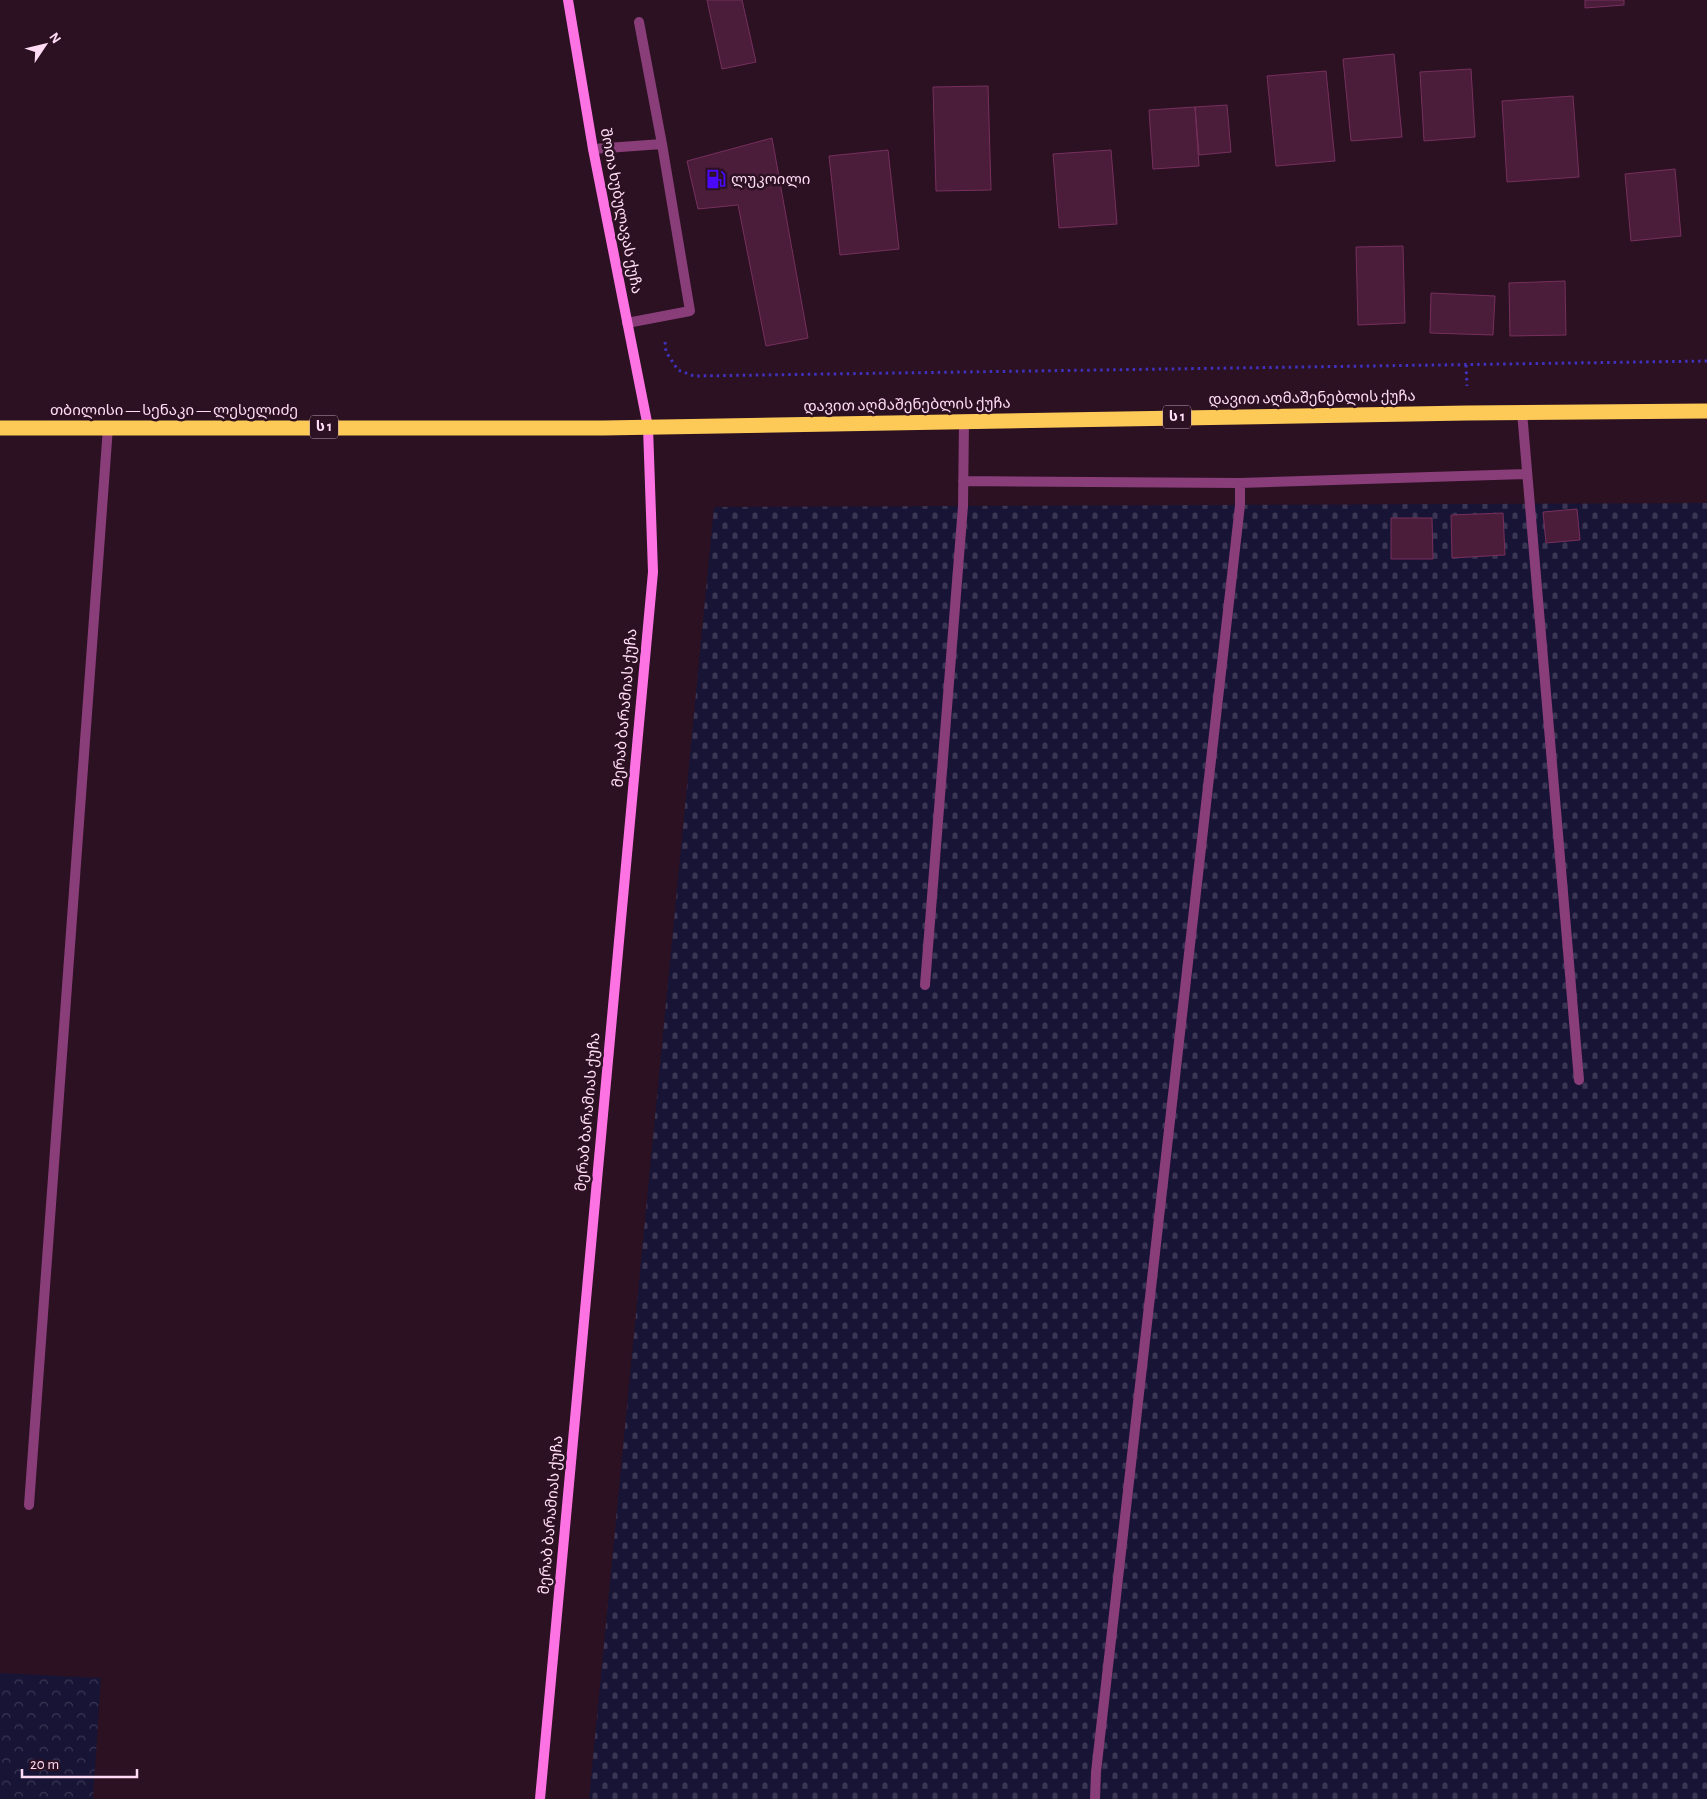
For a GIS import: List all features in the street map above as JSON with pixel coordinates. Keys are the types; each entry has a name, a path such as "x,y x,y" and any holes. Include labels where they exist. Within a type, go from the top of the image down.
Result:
{"highway":[{"name":"დავით აღმაშენებლის ქუჩა","path":"648,427 1522,412 1707,411"},
{"name":"თბილისი — სენაკი — ლესელიძე","path":"0,428 648,427"}],"main road":[{"name":"შოთა ხუბულავას ქუჩა","path":"568,0 593,149 648,427"},
{"name":"მერაბ ბარამიას ქუჩა","path":"540,1799 653,572 648,427"}],"street":[{"path":"627,323 690,312 662,144 639,22"},
{"path":"593,149 662,144"},
{"path":"1522,412 1579,1080"},
{"path":"925,985 963,506 964,421"},
{"path":"29,1505 108,427"},
{"path":"963,481 1240,483 1528,474"},
{"path":"1095,1799 1096,1772 1240,505 1240,483"}],"path":[{"path":"662,317 666,352 678,370 694,376 1707,361"},
{"path":"1466,365 1467,389"}],"green space":[{"path":"1707,503 1707,1799 589,1799 714,507"},
{"path":"0,1673 101,1678 93,1799 0,1799"}],"building":[{"path":"707,0 742,0 756,62 722,69"},
{"path":"1585,0 1624,0 1624,5 1585,8"},
{"path":"1394,54 1402,137 1351,141 1343,59"},
{"path":"1471,69 1475,137 1424,141 1420,72"},
{"path":"1326,71 1335,161 1276,166 1267,76"},
{"path":"988,86 991,190 936,191 933,87"},
{"path":"1573,96 1579,177 1507,182 1502,101"},
{"path":"1227,105 1231,152 1199,155 1195,107"},
{"path":"1195,107 1199,166 1153,169 1149,110"},
{"path":"772,138 808,338 766,346 738,205 698,209 687,161"},
{"path":"888,150 899,249 840,255 829,156"},
{"path":"1111,150 1117,224 1059,228 1053,154"},
{"path":"1675,169 1681,236 1631,241 1625,174"},
{"path":"1403,246 1405,323 1358,325 1356,247"},
{"path":"1565,281 1566,335 1510,336 1509,283"},
{"path":"1431,293 1495,296 1493,335 1430,333"},
{"path":"1577,509 1580,540 1546,543 1543,512"},
{"path":"1503,513 1505,555 1452,558 1451,515"},
{"path":"1391,518 1432,518 1433,559 1391,559"}],"place":[{"name":"ლუკოილი","path":"716,179"}]}
